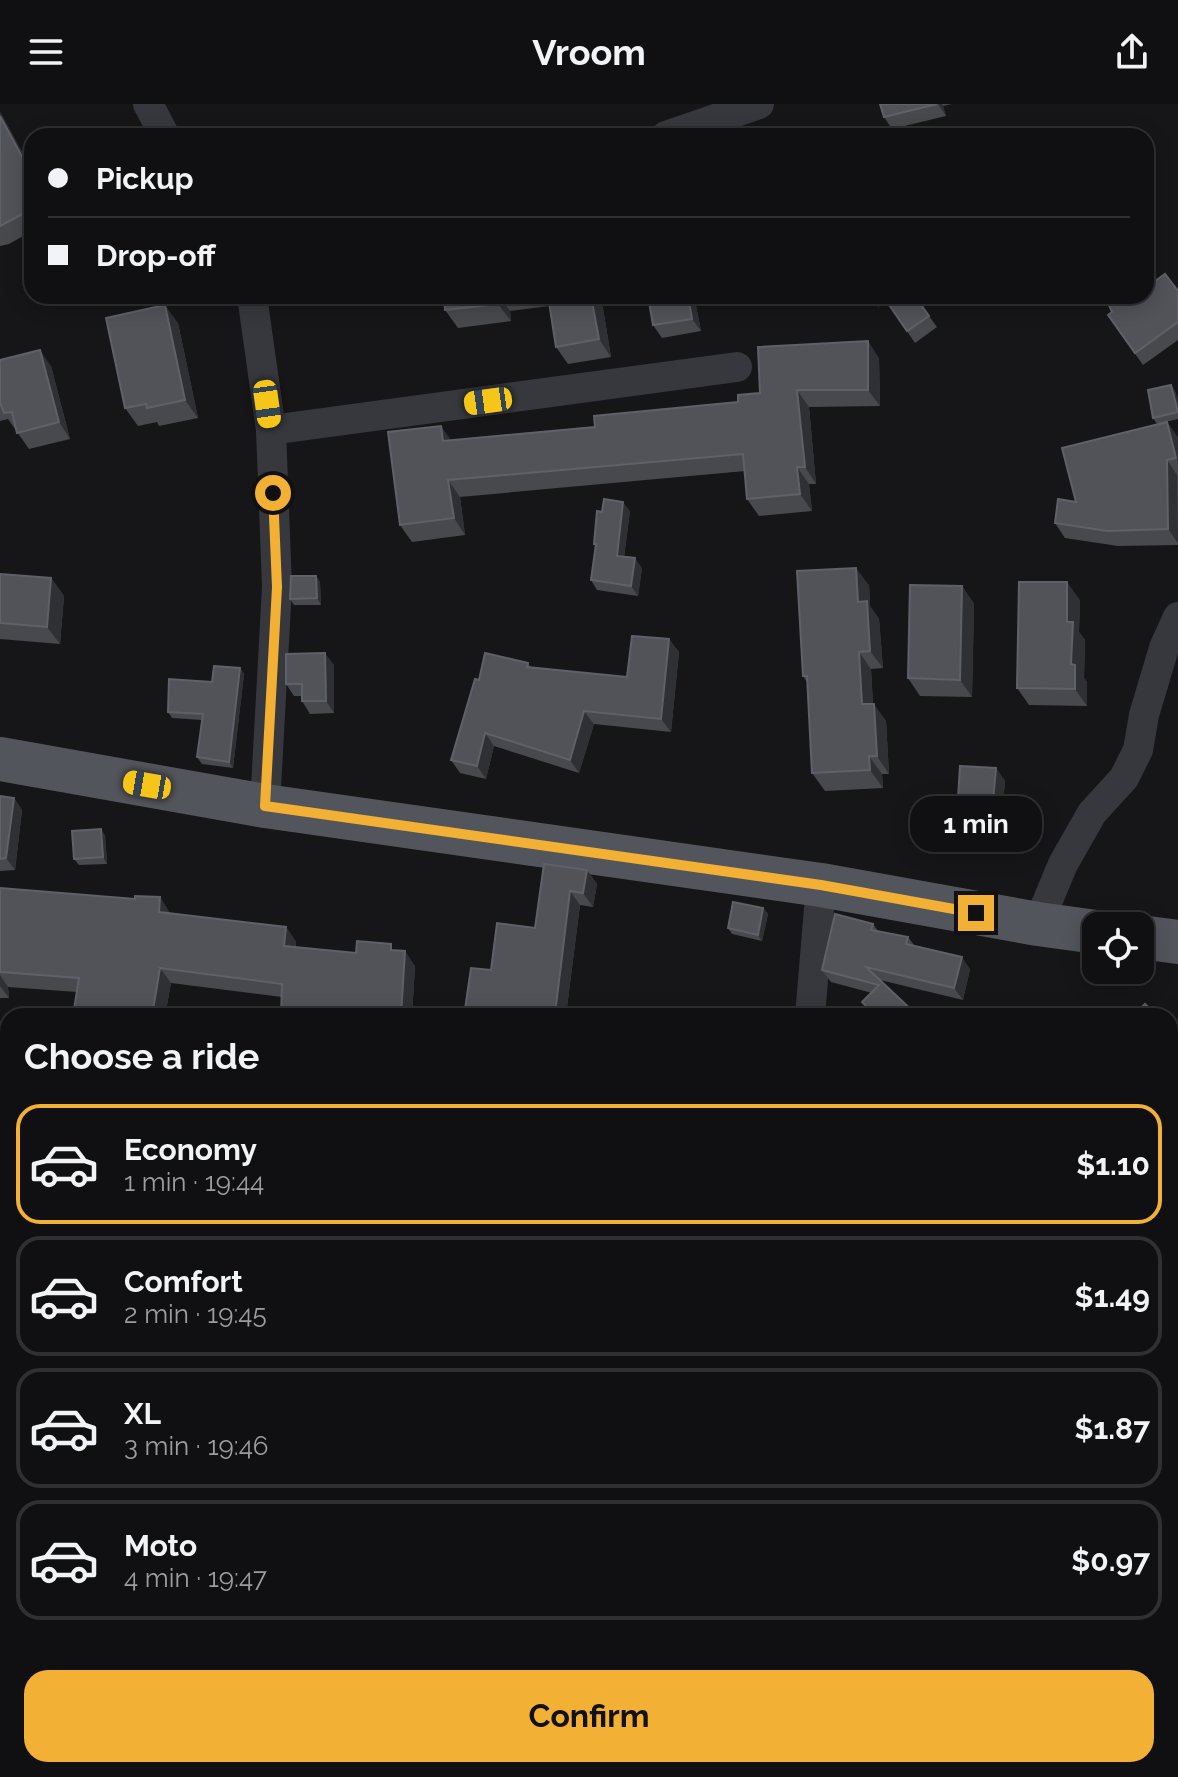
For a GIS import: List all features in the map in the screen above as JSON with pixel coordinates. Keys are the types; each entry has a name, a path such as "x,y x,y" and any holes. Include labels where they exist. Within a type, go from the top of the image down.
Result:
{"main road":[{"path":"0,759 265,806 821,885 1082,930"},
{"path":"1154,939 1178,942"}],"street":[{"path":"148,104 161,128"},
{"path":"689,128 759,104"},
{"path":"253,304 271,430 277,587 265,806"},
{"path":"271,430 737,367"},
{"path":"1038,924 1070,851 1092,813 1124,778 1138,750 1164,648 1178,617"},
{"path":"811,1008 821,885"}],"building":[{"path":"880,104 937,104 884,117"},
{"path":"0,116 24,160 24,213 0,226"},
{"path":"1165,274 1178,291 1178,322 1135,353 1108,315 1112,312 1108,304 1154,304 1154,282"},
{"path":"445,304 498,304 445,310"},
{"path":"549,304 592,304 599,339 556,347"},
{"path":"649,304 689,304 692,319 653,325"},
{"path":"888,304 921,304 929,316 907,331"},
{"path":"165,305 185,400 147,408 146,404 125,408 106,318"},
{"path":"868,341 868,390 797,390 805,467 797,467 800,494 747,499 743,454 448,480 454,518 400,525 388,432 441,426 443,441 595,427 594,416 738,402 738,395 760,393 758,347"},
{"path":"40,350 59,422 17,433 12,412 4,413 0,402 0,360"},
{"path":"1171,385 1178,412 1153,418 1148,390"},
{"path":"1167,422 1176,458 1167,460 1168,529 1107,531 1055,523 1058,499 1076,502 1062,448"},
{"path":"604,499 623,502 617,556 635,558 631,586 591,580 597,511 602,512"},
{"path":"856,568 858,602 867,601 870,651 859,652 862,704 874,704 877,756 869,756 870,770 812,773 797,571"},
{"path":"0,574 51,578 47,627 0,623"},
{"path":"291,576 316,576 317,598 290,599"},
{"path":"1019,582 1067,582 1067,622 1073,622 1071,664 1075,665 1075,689 1017,688"},
{"path":"910,585 962,586 960,680 908,678"},
{"path":"632,636 669,639 661,719 584,711 570,760 485,733 477,766 451,760 475,679 479,680 485,653 528,663 527,667 627,677"},
{"path":"325,653 326,701 302,701 302,684 286,684 286,654"},
{"path":"214,666 240,668 229,762 197,757 203,714 168,712 169,679 212,682"},
{"path":"960,766 996,768 993,801 958,798"},
{"path":"0,796 14,798 6,858 0,859"},
{"path":"101,829 103,857 74,859 72,831"},
{"path":"544,864 587,870 583,893 570,891 556,1008 465,1008 471,968 491,970 497,923 535,928"},
{"path":"0,888 135,899 135,896 160,897 159,912 286,927 284,946 356,953 357,941 391,944 391,950 405,951 401,1008 281,1008 282,984 160,968 153,1008 74,1008 79,978 0,972"},
{"path":"733,902 763,908 758,935 728,928"},
{"path":"835,914 873,924 871,930 908,937 906,944 962,957 954,988 866,967 910,1008 868,1008 862,1002 879,985 822,970"}],"route":[{"path":"273,493 277,587 265,806 821,885 976,913"}]}
